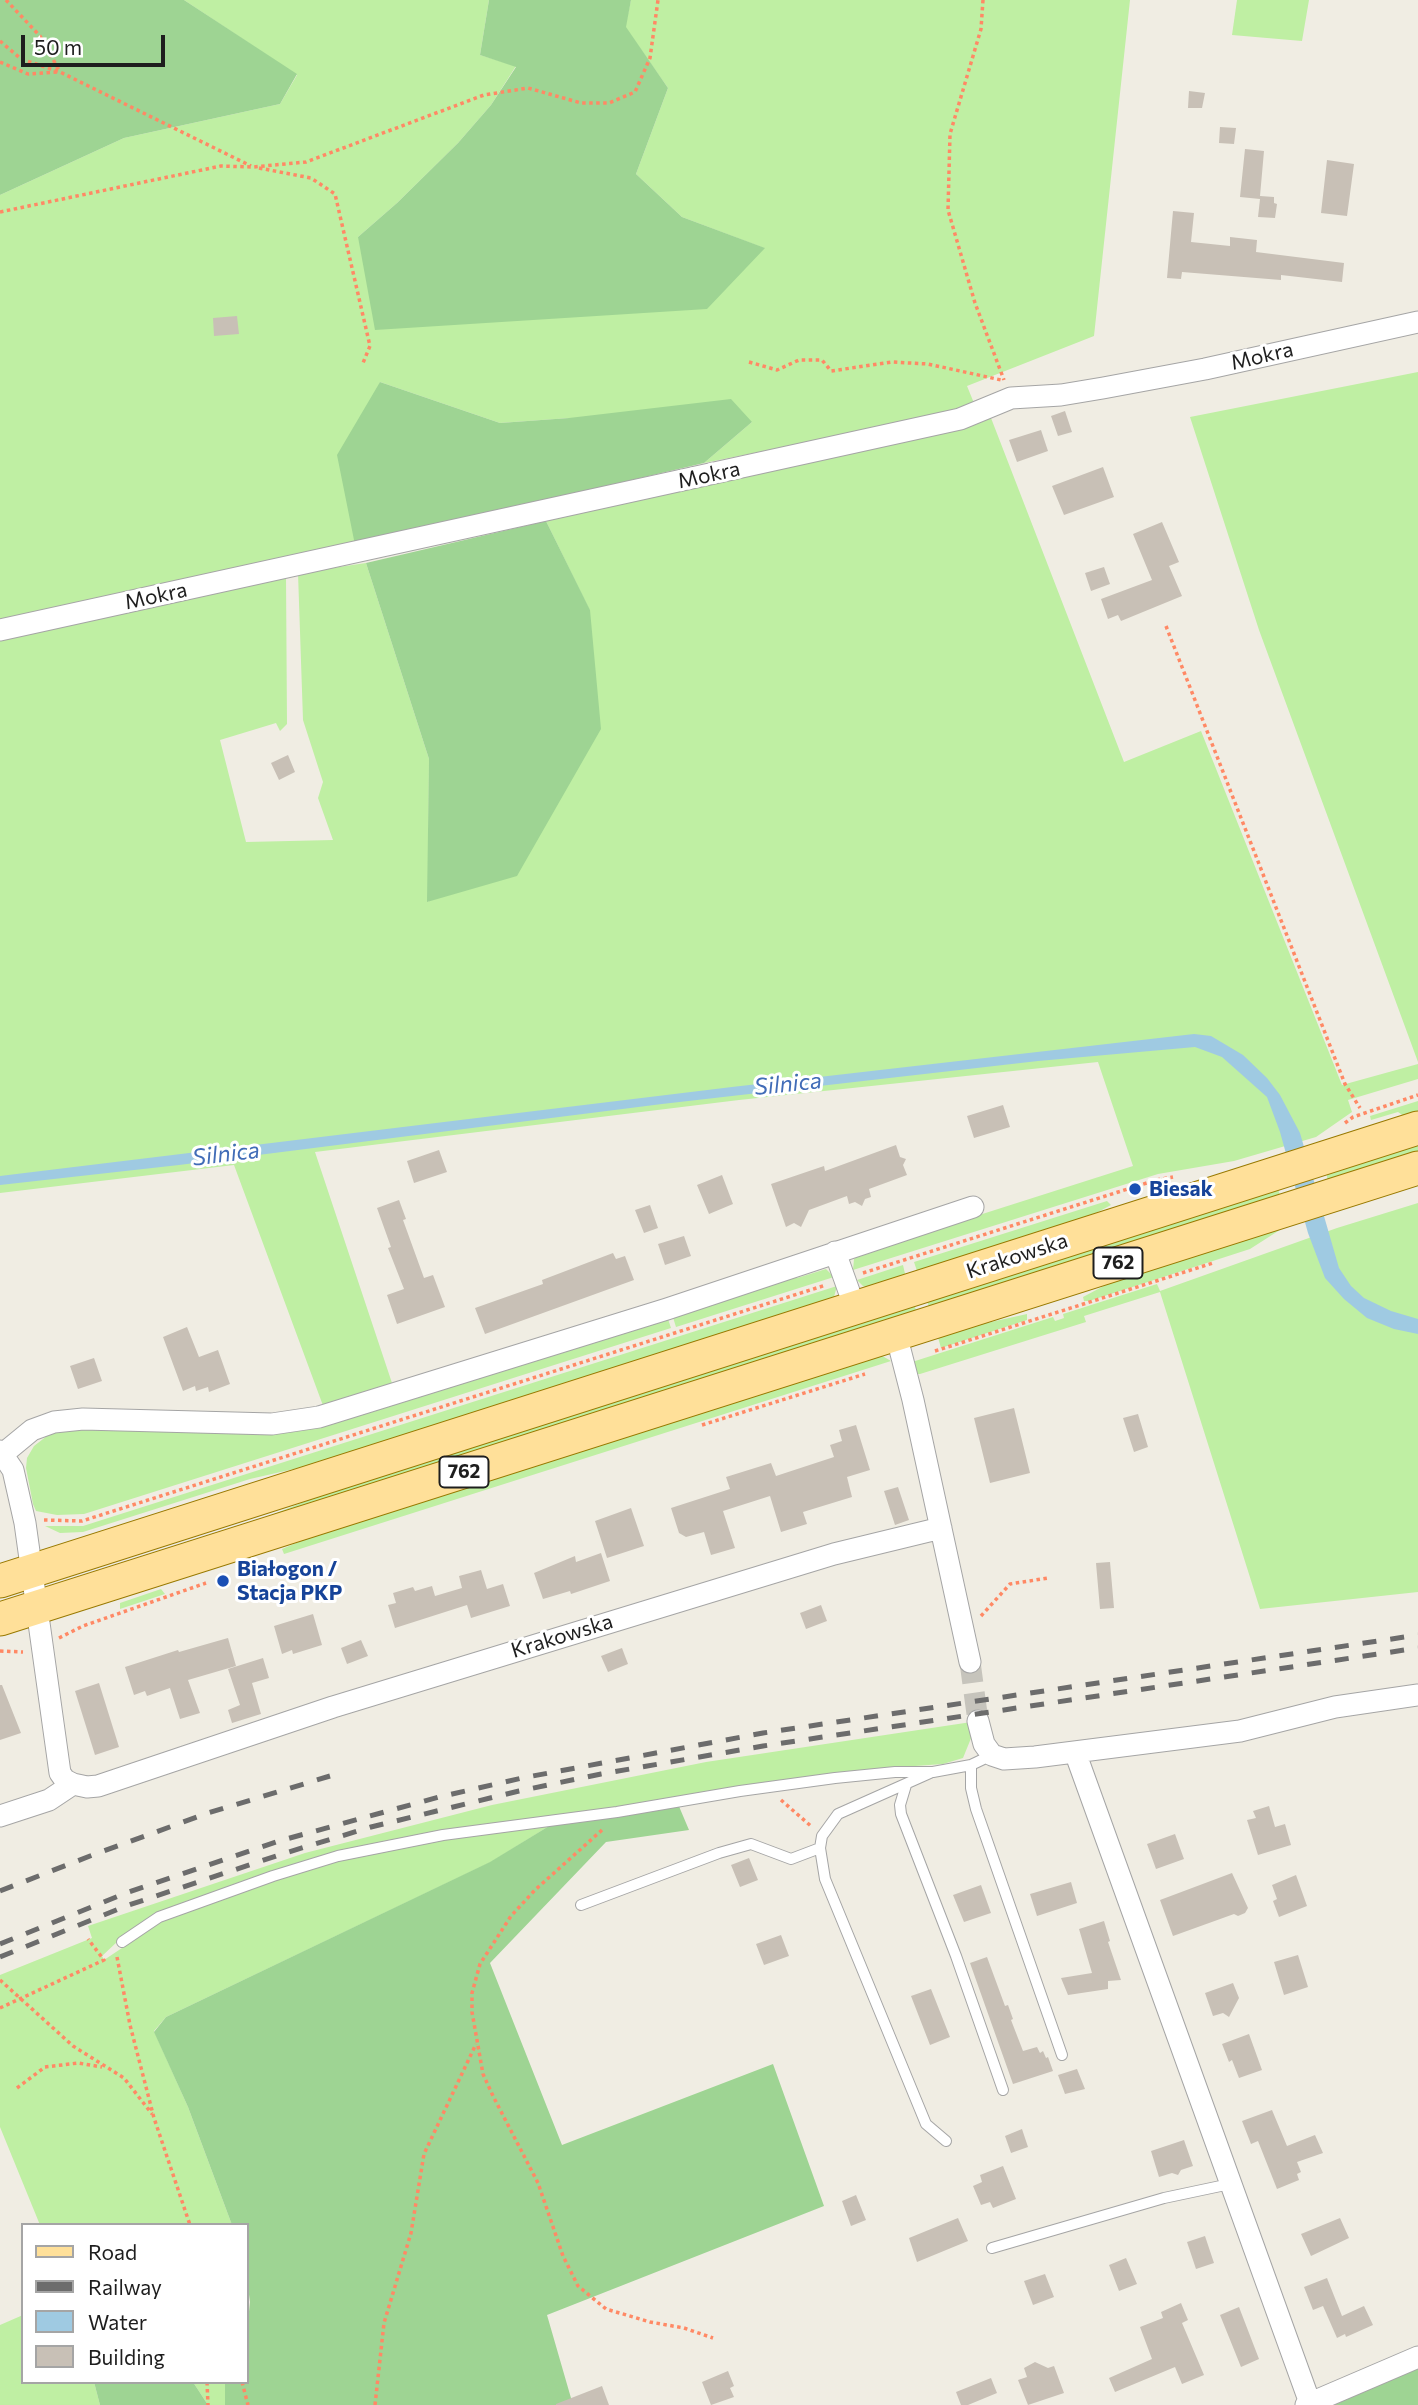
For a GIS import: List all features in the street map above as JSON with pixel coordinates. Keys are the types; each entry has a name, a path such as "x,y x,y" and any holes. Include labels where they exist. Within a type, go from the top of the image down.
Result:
{"main road":[{"name":"Krakowska","path":"0,1581 855,1292 1273,1174 1418,1128"},
{"name":"Krakowska","path":"0,1619 1418,1168"}],"street":[{"name":"Mokra","path":"0,630 960,419 1008,390 1061,396 1205,369 1418,322"},
{"path":"73,1784 65,1780 60,1773 25,1523 13,1471 1,1452 32,1430 54,1422 83,1419 272,1424 318,1417 629,1321 974,1207"},
{"path":"835,1252 855,1292"},
{"path":"896,1335 913,1400 970,1662"},
{"name":"Krakowska","path":"0,1816 49,1800 73,1784 98,1786 321,1711 540,1643 834,1554 941,1528"},
{"path":"978,1721 984,1744 992,1755 1004,1759 1240,1731 1335,1707 1418,1695"},
{"path":"1075,1752 1308,2404 1418,2357"}],"lane":[{"path":"122,1942 159,1917 320,1861 443,1835 617,1812 766,1787 895,1772 933,1772 971,1765 992,1755"},
{"path":"971,1765 971,1788 976,1809 1062,2055"},
{"path":"933,1772 857,1803 838,1814 821,1836 820,1848 825,1879 926,2124 946,2141"},
{"path":"906,1785 902,1795 901,1814 956,1956 1003,2090"},
{"path":"582,1905 719,1853 751,1844 790,1859 820,1848"},
{"path":"992,2248 1164,2198 1230,2184"}],"path":[{"path":"6,0 40,36 60,72"},
{"path":"0,212 221,166 253,167 306,162 484,95 528,88 582,103 609,103 635,92 650,58 658,0"},
{"path":"983,0 981,29 950,134 948,210 975,303 1008,390"},
{"path":"0,41 20,59 60,72 253,167 312,178 335,194 370,346 363,363"},
{"path":"0,62 28,74 60,72"},
{"path":"749,362 777,370 799,360 822,360 831,371 892,362 929,364 1008,390"},
{"path":"1166,626 1345,1084 1360,1108"},
{"path":"1353,1117 1418,1095"},
{"path":"855,1292 1100,1198 1167,1178"},
{"path":"39,1520 82,1521 835,1282"},
{"path":"700,1426 868,1372"},
{"path":"56,1639 83,1626 206,1583 211,1577"},
{"path":"962,1629 979,1618 1010,1584 1048,1578"},
{"path":"0,1651 25,1652"},
{"path":"766,1787 821,1836"},
{"path":"617,1812 601,1831 535,1890 511,1916 493,1942 480,1964 472,1993 477,2042 488,2085 538,2183 563,2256 578,2286 606,2309 713,2338"},
{"path":"0,2008 104,1960 88,1939"},
{"path":"122,1942 117,1952 121,1981 154,2118 189,2223"},
{"path":"0,1980 63,2038 124,2078 154,2118"},
{"path":"375,2405 384,2323 411,2233 424,2154 477,2042"},
{"path":"17,2088 45,2067 78,2063 106,2067"},
{"path":"207,2384 208,2405"},
{"path":"243,2384 248,2405"}],"green space":[{"path":"0,0 184,0 297,74 280,104 124,138 0,195"},
{"path":"184,0 489,0 480,55 516,66 491,105 458,143 358,237 764,248 682,217 636,174 668,88 625,27 631,0 1130,0 1094,336 967,386 976,408 704,463 752,422 569,418 500,423 380,382 355,545 0,621 0,195 124,138 280,104 297,75"},
{"path":"489,0 631,0 626,27 668,88 636,174 682,217 765,248 707,309 375,330 358,237 458,143 491,105 516,67 480,55"},
{"path":"1237,0 1309,0 1302,41 1232,35"},
{"path":"1418,372 1418,1062 1259,630 1190,417"},
{"path":"380,382 500,423 569,418 731,399 752,422 704,463 355,545 337,455"},
{"path":"991,418 1124,762 1201,731 1342,1085 1418,1064 1418,1079 1348,1100 1352,1112 1316,1137 1234,1161 1158,1174 853,1270 854,1259 860,1253 1133,1166 1098,1062 739,1100 315,1152 394,1389 325,1411 234,1165 0,1193 0,637 286,576 287,724 280,731 276,723 220,740 246,842 333,840 318,798 323,782 303,720 298,573 366,563 429,759 428,902 590,611 546,521"},
{"path":"546,521 590,610 601,729 517,876 427,902 429,759 366,563"},
{"path":"1418,1101 1418,1116 1408,1119 1398,1112 1371,1120 1370,1116"},
{"path":"1418,1141 1418,1154 1328,1183 1326,1170"},
{"path":"1277,1186 1281,1198 930,1310 926,1298"},
{"path":"1107,1201 1111,1205 1083,1220 918,1274 914,1262"},
{"path":"1418,1203 1418,1592 1260,1609 1160,1292 1084,1316 1086,1322 920,1374 917,1374 912,1362 1053,1317 1055,1321 1064,1318 1063,1314 1157,1284 1160,1291 1337,1228"},
{"path":"1286,1226 1250,1249 1084,1301 1083,1297 1115,1280"},
{"path":"903,1265 906,1278 869,1288 857,1280"},
{"path":"826,1269 834,1277 676,1327 671,1311 790,1274 797,1278"},
{"path":"837,1286 829,1303 320,1463 250,1479 83,1532 60,1533 45,1526 83,1526"},
{"path":"913,1302 918,1315 96,1572 269,1516 363,1478"},
{"path":"666,1313 671,1328 84,1514 57,1515 36,1511 33,1504 26,1468 27,1458 34,1446 56,1429 262,1431"},
{"path":"1027,1314 1027,1320 941,1348 937,1334"},
{"path":"879,1354 891,1361 284,1554 282,1549 334,1527"},
{"path":"161,1589 165,1594 120,1609 120,1603"},
{"path":"978,1721 963,1758 943,1764 887,1768 391,1843 158,1914 117,1942 102,1956 104,1960 164,1920 238,1892 339,1860 445,1839 554,1823 491,1862 166,2017 154,2031 188,2107 231,2223 39,2223 0,2127 0,1975 92,1938 88,1926 305,1853 492,1805 706,1762"},
{"path":"678,1804 689,1830 606,1842 490,1963 562,2145 773,2064 824,2206 547,2315 573,2405 225,2405 225,2384 248,2384 248,2223 231,2223 188,2107 154,2032 166,2017 490,1862 554,1823"},
{"path":"21,2316 21,2384 95,2384 100,2405 0,2405 0,2325"},
{"path":"1418,2368 1418,2405 1334,2405"},
{"path":"95,2384 194,2384 208,2405 100,2405"},
{"path":"194,2384 225,2384 225,2405 208,2405"}],"water":[{"name":"Silnica","path":"1194,1034 1211,1036 1243,1055 1280,1095 1300,1133 1339,1268 1351,1286 1364,1298 1391,1311 1418,1319 1418,1334 1394,1329 1367,1318 1344,1299 1325,1278 1308,1233 1280,1132 1267,1097 1222,1057 1195,1047 1038,1061 662,1104 0,1185 0,1176"}],"building":[{"path":"1189,91 1205,93 1202,108 1188,108"},
{"path":"1220,127 1236,128 1234,144 1219,143"},
{"path":"1245,149 1264,151 1260,196 1274,197 1274,203 1277,204 1275,218 1258,217 1260,199 1240,197"},
{"path":"1327,160 1354,164 1347,216 1321,213"},
{"path":"1173,211 1194,213 1191,242 1230,246 1230,237 1257,240 1256,252 1344,263 1342,282 1281,275 1281,280 1182,272 1181,279 1167,278"},
{"path":"237,316 239,334 214,336 213,318"},
{"path":"1065,411 1072,432 1058,436 1051,416"},
{"path":"1041,430 1048,451 1017,462 1009,440"},
{"path":"1103,467 1114,497 1064,515 1052,486"},
{"path":"1162,522 1179,562 1169,566 1182,596 1121,621 1118,615 1108,619 1101,599 1152,580 1133,534"},
{"path":"1104,567 1110,584 1091,591 1085,573"},
{"path":"288,755 295,772 279,780 271,763"},
{"path":"1003,1105 1010,1127 974,1138 967,1116"},
{"path":"896,1145 900,1157 906,1159 903,1165 907,1175 869,1189 871,1197 865,1199 862,1206 855,1202 849,1204 847,1196 809,1210 801,1227 794,1223 786,1227 771,1184 824,1166 825,1171"},
{"path":"439,1150 447,1172 414,1183 407,1161"},
{"path":"722,1175 733,1204 709,1214 697,1185"},
{"path":"399,1200 406,1219 403,1220 424,1278 433,1275 445,1307 397,1324 387,1295 404,1289 388,1248 391,1247 377,1208"},
{"path":"650,1205 658,1228 644,1233 635,1210"},
{"path":"684,1236 691,1256 665,1265 658,1244"},
{"path":"613,1253 616,1259 625,1256 634,1280 485,1334 475,1308 543,1284 542,1280"},
{"path":"187,1327 199,1357 218,1350 230,1384 209,1392 208,1387 196,1391 195,1386 183,1391 163,1337"},
{"path":"94,1358 102,1381 78,1389 70,1366"},
{"path":"1014,1408 1030,1473 990,1483 974,1418"},
{"path":"1138,1414 1148,1447 1134,1452 1123,1418"},
{"path":"856,1425 870,1470 847,1477 852,1497 803,1512 807,1524 781,1532 770,1496 723,1511 735,1548 711,1555 704,1532 686,1537 679,1533 671,1508 730,1489 726,1477 771,1463 776,1476 834,1457 830,1445 842,1441 839,1430"},
{"path":"898,1487 909,1520 895,1525 884,1491"},
{"path":"631,1508 644,1546 607,1558 595,1521"},
{"path":"601,1553 610,1581 571,1594 570,1591 543,1599 534,1573 575,1556 576,1562"},
{"path":"1110,1562 1114,1608 1100,1609 1096,1563"},
{"path":"481,1570 487,1589 503,1584 510,1606 471,1618 467,1605 395,1628 388,1605 396,1603 393,1593 413,1587 415,1591 432,1586 435,1596 462,1588 459,1576"},
{"path":"821,1605 827,1621 806,1629 800,1613"},
{"path":"313,1614 322,1645 293,1654 292,1650 282,1654 274,1626"},
{"path":"228,1638 236,1666 188,1680 200,1713 180,1719 170,1688 147,1696 145,1691 134,1695 125,1667"},
{"path":"361,1640 368,1656 347,1664 341,1648"},
{"path":"622,1648 628,1664 608,1672 601,1656"},
{"path":"263,1658 269,1678 252,1683 261,1714 232,1723 228,1710 240,1705 228,1669"},
{"path":"99,1683 119,1747 95,1755 75,1691"},
{"path":"0,1685 21,1733 0,1740"},
{"path":"1269,1806 1275,1827 1285,1824 1291,1845 1258,1855 1247,1820 1256,1818 1253,1811"},
{"path":"1175,1834 1184,1859 1156,1869 1147,1844"},
{"path":"749,1858 758,1880 740,1887 731,1865"},
{"path":"1232,1873 1248,1908 1245,1913 1238,1916 1234,1914 1173,1936 1160,1900"},
{"path":"1296,1875 1307,1906 1279,1917 1273,1901 1277,1899 1272,1885"},
{"path":"1071,1882 1077,1903 1037,1916 1030,1894"},
{"path":"981,1885 991,1913 964,1922 953,1895"},
{"path":"1104,1921 1121,1980 1108,1981 1108,1989 1068,1995 1061,1978 1092,1973 1079,1929"},
{"path":"781,1935 789,1956 764,1965 756,1944"},
{"path":"1298,1955 1308,1987 1284,1995 1274,1962"},
{"path":"987,1957 1005,2006 1008,2005 1023,2051 1037,2047 1040,2053 1043,2051 1053,2071 1013,2084 970,1963"},
{"path":"1233,1983 1239,1998 1229,2017 1223,2013 1213,2016 1205,1993"},
{"path":"931,1989 950,2037 930,2045 911,1996"},
{"path":"1249,2034 1262,2070 1239,2078 1222,2044"},
{"path":"1077,2069 1085,2089 1065,2094 1058,2075"},
{"path":"1272,2110 1287,2146 1315,2135 1323,2153 1297,2162 1301,2172 1297,2174 1299,2180 1277,2189 1258,2141 1251,2144 1242,2121"},
{"path":"1022,2129 1028,2147 1011,2153 1005,2136"},
{"path":"1184,2140 1193,2166 1181,2170 1178,2175 1172,2173 1159,2177 1151,2151"},
{"path":"1003,2166 1016,2199 993,2208 990,2202 981,2205 973,2186 982,2182 980,2175"},
{"path":"856,2195 866,2220 851,2226 842,2201"},
{"path":"958,2218 968,2241 917,2262 909,2238"},
{"path":"1340,2218 1349,2238 1311,2256 1301,2234"},
{"path":"1205,2236 1214,2263 1196,2269 1187,2242"},
{"path":"1126,2258 1137,2284 1119,2291 1109,2265"},
{"path":"1045,2274 1054,2297 1033,2305 1024,2281"},
{"path":"1327,2278 1342,2316 1364,2306 1373,2325 1346,2337 1345,2334 1337,2338 1323,2306 1313,2310 1304,2287"},
{"path":"1181,2303 1188,2320 1182,2323 1204,2375 1182,2384 1175,2367 1115,2392 1109,2378 1152,2359 1140,2327 1163,2318 1161,2312"},
{"path":"1239,2307 1259,2359 1241,2367 1220,2315"},
{"path":"1035,2362 1048,2368 1054,2366 1064,2393 1028,2405 1018,2380 1027,2377 1024,2368"},
{"path":"728,2371 734,2386 730,2388 734,2397 711,2405 702,2382"},
{"path":"991,2378 997,2393 968,2405 961,2405 956,2392"},
{"path":"602,2386 609,2405 556,2405 556,2404"}],"tunnel":[{"path":"970,1662 978,1721"}],"railway":[{"path":"0,1944 126,1893 279,1841 439,1797 522,1778 763,1733 1418,1635"},
{"path":"0,1957 126,1906 282,1854 371,1827 519,1791 763,1746 1418,1648"},
{"path":"0,1891 208,1813 330,1776"}],"place":[{"name":"Biesak","path":"1135,1189"},
{"name":"Białogon / Stacja PKP","path":"223,1581"}]}
